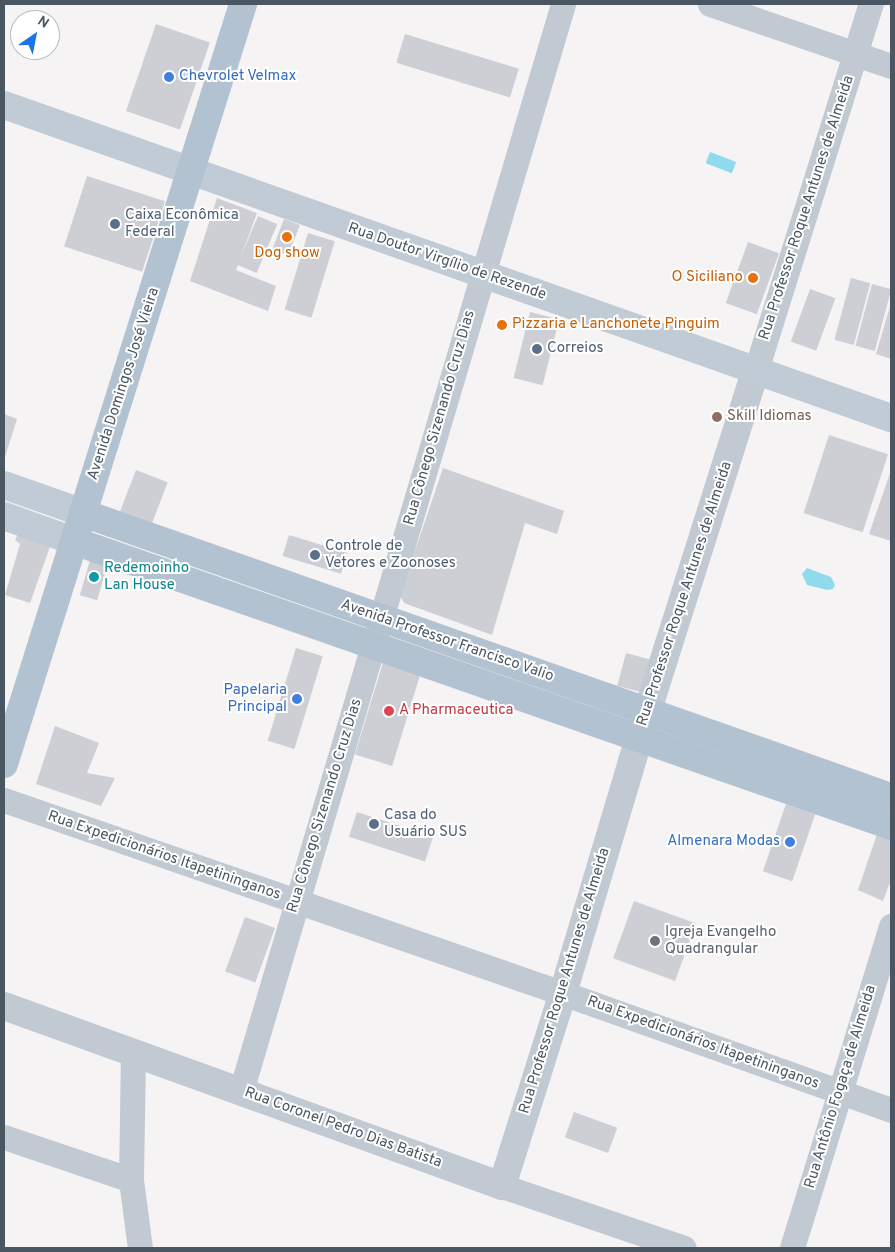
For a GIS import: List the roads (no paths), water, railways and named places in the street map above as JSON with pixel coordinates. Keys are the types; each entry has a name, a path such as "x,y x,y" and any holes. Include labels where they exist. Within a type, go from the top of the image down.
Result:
{"main road":[{"name":"Avenida Domingos José Vieira","path":"4,764 244,4"},
{"name":"Rua Doutor Virgílio de Rezende","path":"4,105 891,418"},
{"name":"Avenida Professor Francisco Valio","path":"4,485 891,797"},
{"name":"Avenida Professor Francisco Valio","path":"4,516 891,826"}],"street":[{"name":"Rua Cônego Sizenando Cruz Dias","path":"241,1091 563,4"},
{"path":"710,4 891,66"},
{"name":"Rua Professor Roque Antunes de Almeida","path":"502,1186 563,993 647,711 871,4"},
{"name":"Rua Expedicionários Itapetininganos","path":"4,800 563,993 891,1110"},
{"name":"Rua Antônio Fogaça de Almeida","path":"792,1248 891,926"},
{"name":"Rua Coronel Pedro Dias Batista","path":"4,1006 502,1186 684,1248"},
{"path":"132,1052 131,1180 140,1248"},
{"path":"4,1137 131,1180"}],"water":[{"path":"710,152 736,162 732,173 706,163"},
{"path":"807,568 831,577 835,585 833,589 827,590 807,585 802,574"}],"place":[{"name":"Chevrolet Velmax","path":"169,77"},
{"name":"Caixa Econômica Federal","path":"115,224"},
{"name":"Dog show","path":"287,237"},
{"name":"O Siciliano","path":"753,278"},
{"name":"Pizzaria e Lanchonete Pinguim","path":"502,325"},
{"name":"Correios","path":"537,349"},
{"name":"Skill Idiomas","path":"717,417"},
{"name":"Controle de Vetores e Zoonoses","path":"315,555"},
{"name":"Redemoinho Lan House","path":"94,577"},
{"name":"Papelaria Principal","path":"297,699"},
{"name":"A Pharmaceutica","path":"389,711"},
{"name":"Casa do Usuário SUS","path":"374,824"},
{"name":"Almenara Modas","path":"790,842"},
{"name":"Igreja Evangelho Quadrangular","path":"655,941"}]}
